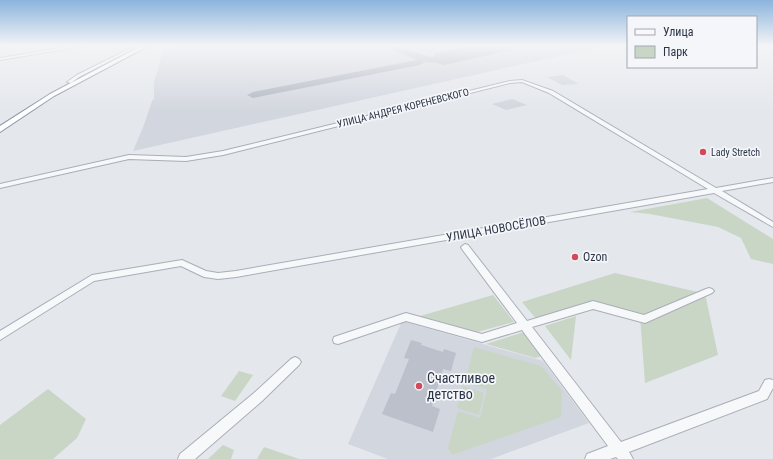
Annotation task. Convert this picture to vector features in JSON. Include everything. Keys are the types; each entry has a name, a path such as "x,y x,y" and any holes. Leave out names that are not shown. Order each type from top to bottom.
{"highway":[{"path":"0,123 34,101 97,67"},
{"path":"0,130 52,95 105,67"}],"street":[{"name":"УЛИЦА АНДРЕЯ КОРЕНЕВСКОГО","path":"0,186 130,157 186,159 223,153 515,81 531,84 551,92 773,225"},
{"name":"УЛИЦА НОВОСЁЛОВ","path":"0,336 92,278 182,263 204,274 218,276 773,180"},
{"path":"465,247 623,454"},
{"path":"338,340 406,317 482,338 593,305 644,319 709,291"},
{"path":"185,459 258,397 295,362"},
{"path":"592,459 623,454 763,395 769,384"}],"shaded area":[{"path":"158,67 508,67 133,151 154,99 154,82"},
{"path":"563,75 579,84 562,85 547,77"},
{"path":"512,99 527,105 506,110 492,104"},
{"path":"402,321 543,361 589,423 491,459 388,459 348,444"}],"green space":[{"path":"707,198 773,239 773,264 751,259 741,238 718,227 650,214 630,212"},
{"path":"615,273 698,292 706,298 718,355 645,383 640,316 591,303 537,320 522,302"},
{"path":"493,295 514,322 477,332 420,316"},
{"path":"576,316 571,360 545,326"},
{"path":"524,332 542,356 535,358 486,344"},
{"path":"474,347 541,366 562,391 561,417 452,455 448,448 458,411 480,418 487,389 465,382"},
{"path":"239,371 253,375 235,401 221,396"},
{"path":"463,386 484,393 479,415 457,408"},
{"path":"48,389 86,419 77,438 53,459 0,459 0,425"},
{"path":"223,445 234,450 231,459 208,459"},
{"path":"264,447 299,459 257,459"}],"building":[{"name":"Счастливое детство","path":"411,340 443,352 444,349 456,353 451,371 443,369 432,406 440,409 433,432 382,414 391,393 395,394 409,359 404,358"}],"taxiway":[{"path":"253,95 393,67"}],"place":[{"name":"Lady Stretch","path":"703,152"},
{"name":"Ozon","path":"575,257"},
{"name":"Счастливое детство","path":"419,386"}]}
